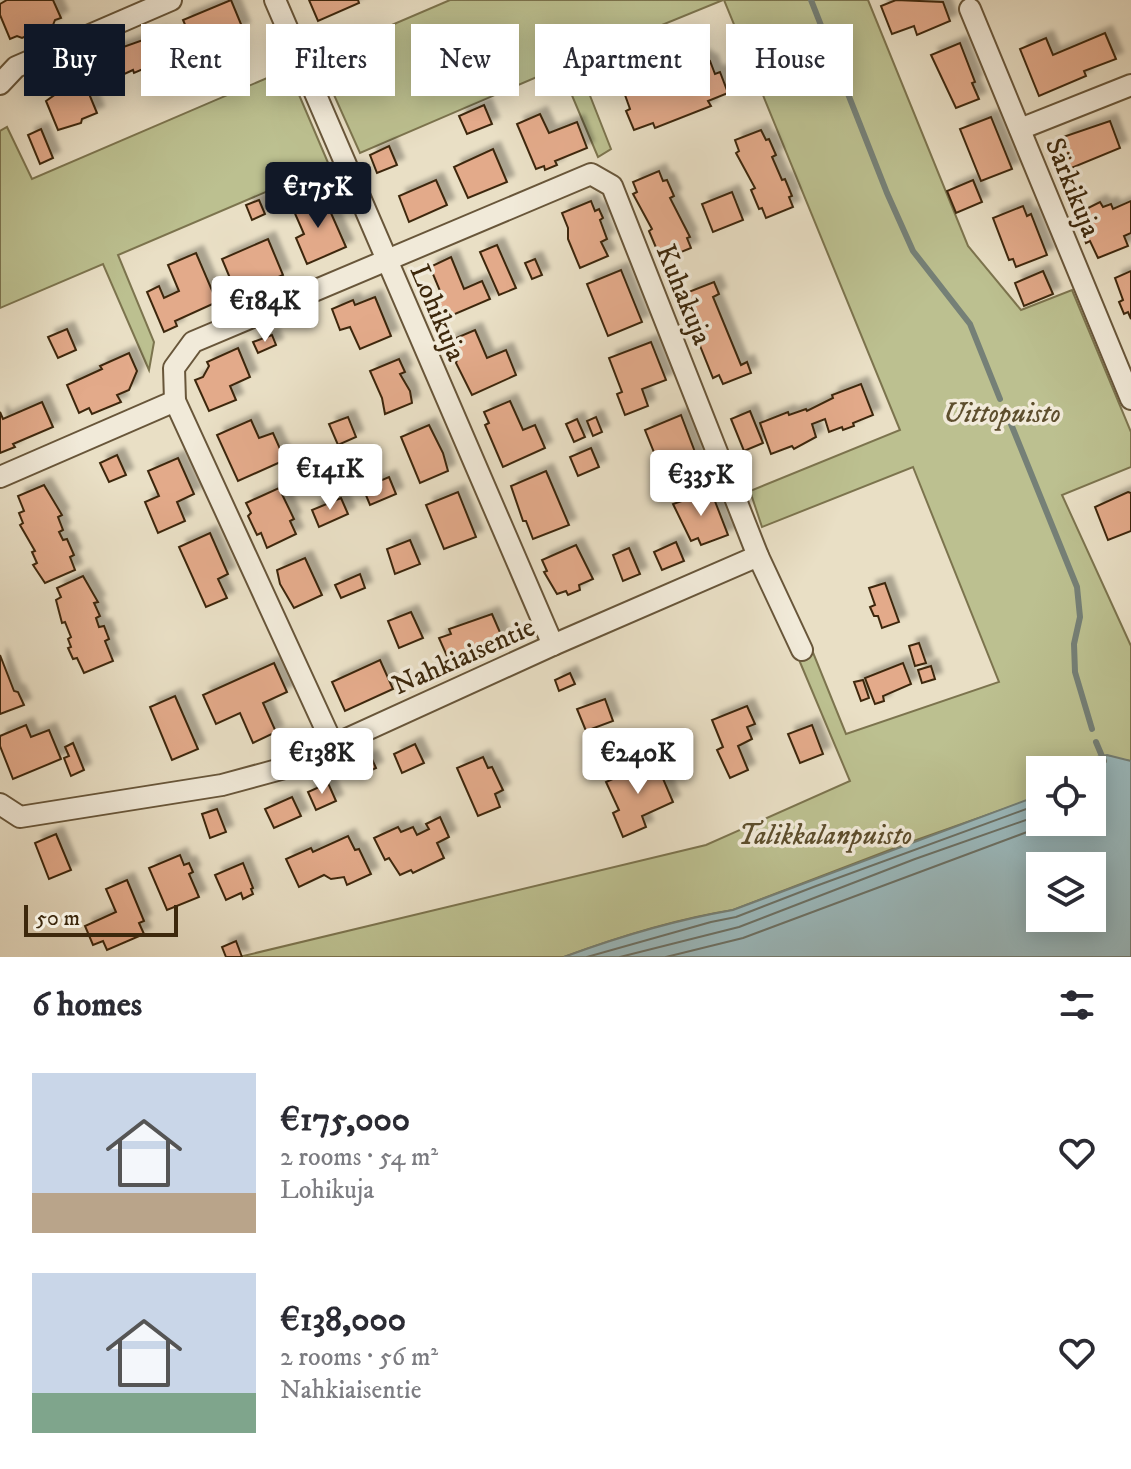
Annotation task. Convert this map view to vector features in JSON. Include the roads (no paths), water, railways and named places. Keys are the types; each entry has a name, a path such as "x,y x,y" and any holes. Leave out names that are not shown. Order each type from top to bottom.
{"street":[{"path":"0,84 16,67 171,0"},
{"name":"Lohikuja","path":"275,0 553,645"},
{"name":"Särkikuja","path":"970,9 1131,399"},
{"name":"Särkikuja","path":"1020,129 1131,85"},
{"name":"Kuhakuja","path":"386,260 591,174 612,186 758,556 802,650"},
{"path":"333,745 175,401 174,368 193,342 386,260"},
{"path":"0,477 175,401"},
{"name":"Nahkiaisentie","path":"0,804 20,817 222,785 281,769 758,556"}],"water":[{"path":"1107,755 1131,761 1131,957 564,957 647,930 733,910 1026,800 1026,836 1106,836 1106,756 1102,756"}],"waterway":[{"path":"811,0 913,251 970,324 1000,399"},
{"path":"1011,424 1077,587 1080,617 1074,644 1075,672 1092,729"},
{"path":"1096,742 1102,756"}],"park label":[{"name":"Uittopuisto","path":"1002,412"},
{"name":"Talikkalanpuisto","path":"825,834"}]}
